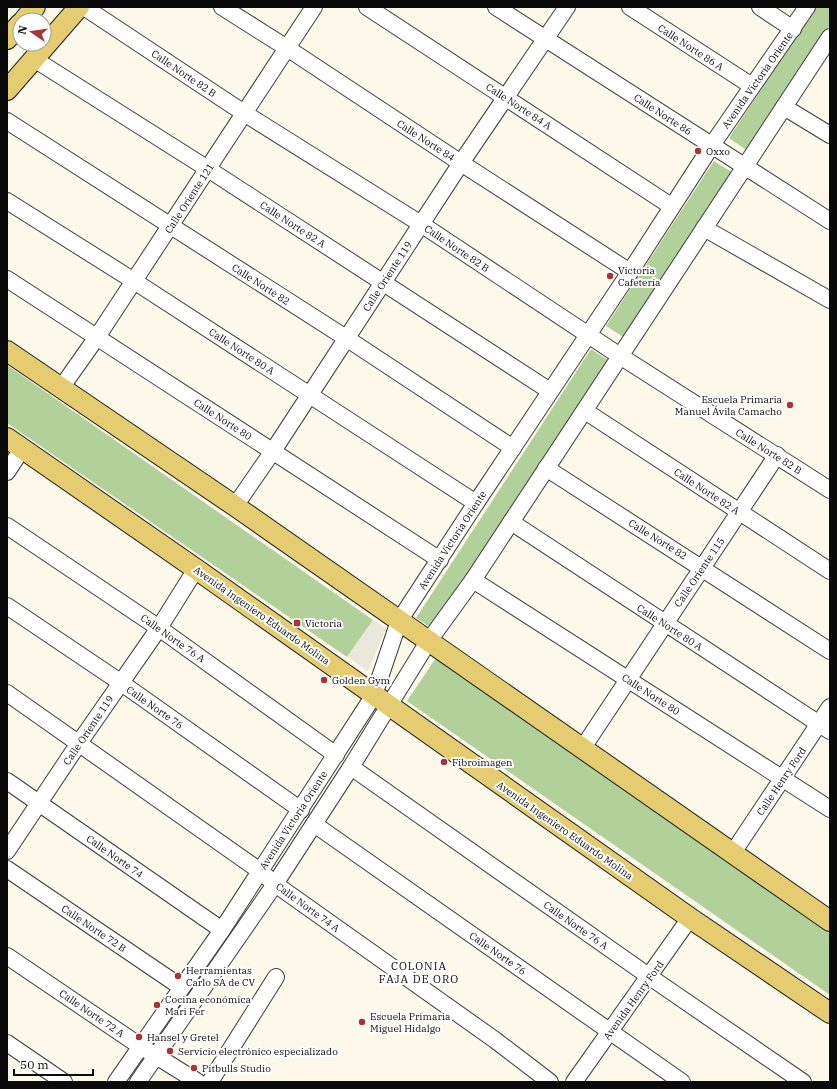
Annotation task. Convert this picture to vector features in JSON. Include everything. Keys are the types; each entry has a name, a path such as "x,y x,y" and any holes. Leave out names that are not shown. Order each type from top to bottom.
{"main road":[{"path":"7,90 79,7"},
{"path":"7,350 235,506 830,921"},
{"name":"Avenida Ingeniero Eduardo Molina","path":"14,444 196,569 690,918 830,1013"}],"street":[{"name":"Calle Norte 82 B","path":"84,7 244,113 421,224 620,356 830,490"},
{"name":"Calle Norte 84","path":"222,7 630,272"},
{"name":"Calle Oriente 121","path":"61,388 97,337 314,7"},
{"name":"Calle Norte 84 A","path":"367,7 671,206"},
{"name":"Calle Norte 86","path":"496,7 830,221"},
{"name":"Calle Oriente 119","path":"235,506 461,163 567,7"},
{"name":"Calle Norte 86 A","path":"630,7 752,86"},
{"path":"760,7 793,29"},
{"name":"Avenida Victoria Oriente","path":"138,1082 275,884 351,767 382,700 399,621 630,272 671,206 807,7"},
{"name":"Avenida Victoria Oriente","path":"116,1082 222,930 336,756 428,642 473,580 744,166 828,45"},
{"name":"Calle Norte 82 A","path":"34,60 208,169 550,391"},
{"path":"784,107 830,135"},
{"name":"Calle Norte 82","path":"7,121 346,338 513,448"},
{"name":"Calle Norte 80 A","path":"7,201 134,280 308,395 476,503"},
{"path":"704,228 830,300"},
{"name":"Calle Norte 80","path":"7,279 440,560"},
{"name":"Calle Norte 82 A","path":"585,411 830,571"},
{"path":"7,472 14,444"},
{"name":"Calle Oriente 115","path":"582,749 777,455"},
{"name":"Calle Norte 82","path":"546,468 702,567 830,651"},
{"name":"Calle Norte 80 A","path":"511,522 825,727"},
{"name":"Calle Norte 76 A","path":"7,526 159,628 336,756"},
{"name":"Calle Oriente 119","path":"7,851 120,682 159,628 196,569"},
{"name":"Calle Norte 80","path":"473,580 830,809"},
{"name":"Calle Norte 76","path":"7,606 120,682 301,810"},
{"name":"Calle Norte 74 A","path":"7,693 260,871 275,884 495,1040 550,1082"},
{"name":"Calle Henry Ford","path":"732,854 783,778 825,727 830,707"},
{"name":"Calle Norte 76 A","path":"351,767 650,977 803,1082"},
{"name":"Calle Norte 74","path":"7,781 222,930"},
{"name":"Calle Norte 76","path":"314,824 682,1082"},
{"name":"Calle Norte 72 B","path":"7,869 181,987"},
{"name":"Avenida Henry Ford","path":"574,1082 650,977 690,918"},
{"name":"Calle Norte 72 A","path":"7,956 140,1046 198,1082"},
{"path":"210,1082 276,977"},
{"path":"7,1043 64,1082"}],"green space":[{"path":"816,7 830,7 830,26 748,151 729,138"},
{"path":"714,161 733,173 625,338 606,326"},
{"path":"591,349 609,361 435,630 416,618"},
{"path":"7,365 373,620 347,657 7,423"},
{"path":"436,658 830,932 830,995 407,701"}],"shaded area":[{"path":"373,620 386,628 368,671 347,657"}],"place":[{"name":"Oxxo","path":"698,151"},
{"name":"Victoria Cafetería","path":"610,276"},
{"name":"Escuela Primaria Manuel Ávila Camacho","path":"790,405"},
{"name":"Victoria","path":"297,623"},
{"name":"Golden Gym","path":"324,680"},
{"name":"Fibroimagen","path":"444,762"},
{"name":"Herramientas Carlo SA de CV","path":"178,976"},
{"name":"Cocina económica Mari Fer","path":"157,1005"},
{"name":"Escuela Primaria Miguel Hidalgo","path":"362,1022"},
{"name":"Hansel y Gretel","path":"139,1037"},
{"name":"Servicio electrónico especializado","path":"170,1051"},
{"name":"Pitbulls Studio","path":"194,1068"}],"district":[{"name":"COLONIA FAJA DE ORO","path":"419,972"}]}
